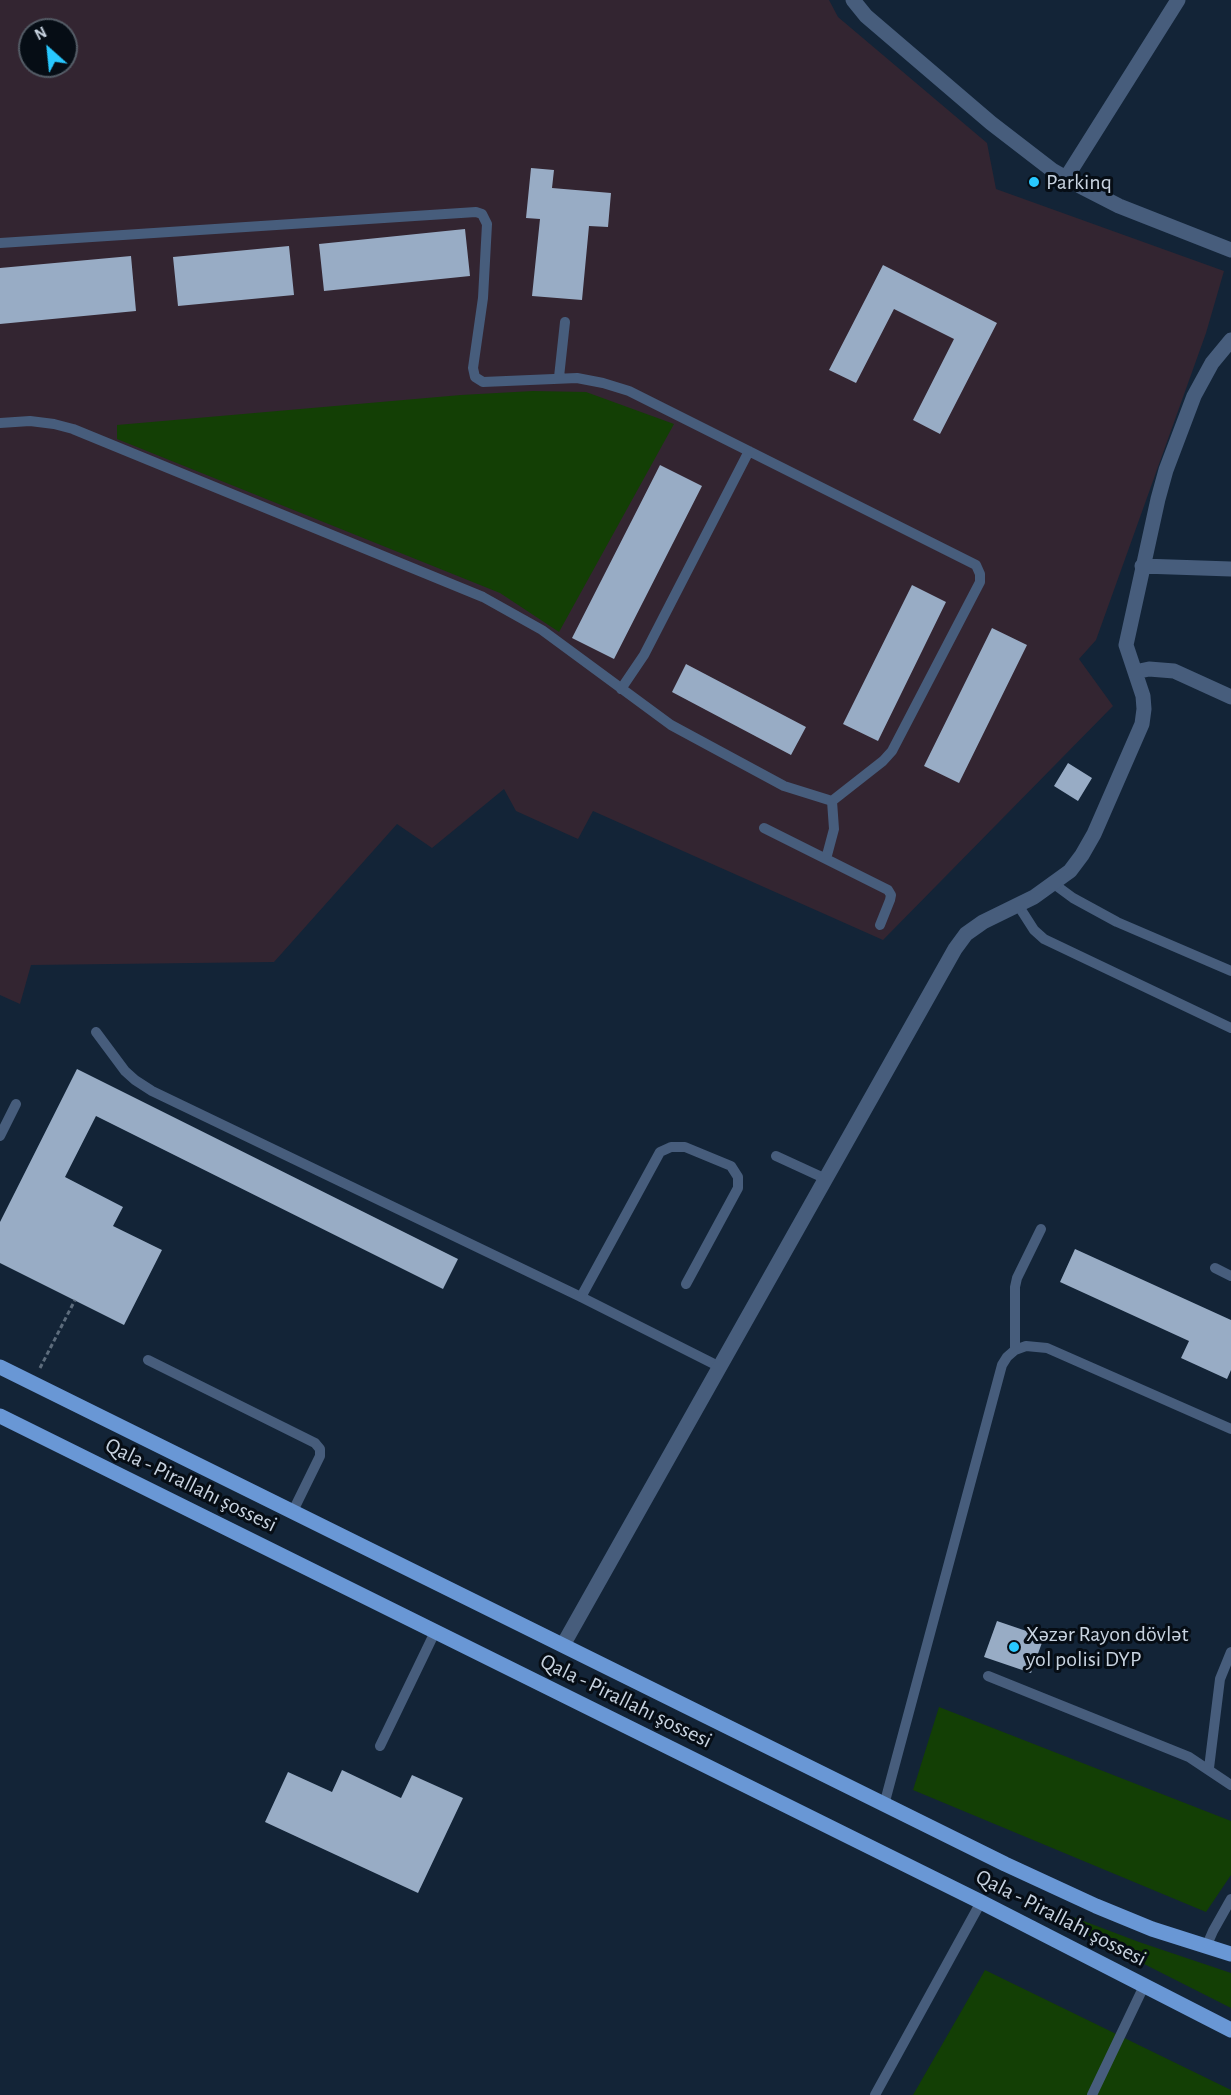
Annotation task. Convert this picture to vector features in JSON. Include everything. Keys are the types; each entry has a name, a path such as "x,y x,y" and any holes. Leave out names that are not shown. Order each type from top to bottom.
{"main road":[{"name":"Qala - Pirallahı şossesi","path":"0,1367 884,1805 1096,1906 1152,1929 1231,1954"},
{"name":"Qala - Pirallahı şossesi","path":"0,1416 981,1902 1231,2030"}],"street":[{"path":"853,0 866,16 1036,159 1119,206 1231,250"},
{"path":"1066,178 1178,0"},
{"path":"563,1645 955,949 966,934 982,922 1018,905 1054,884 1070,871 1094,834 1142,724 1143,696 1126,645 1142,566 1167,470 1194,396 1212,363 1231,340"},
{"path":"1142,566 1231,569"},
{"path":"1135,672 1149,669 1174,671 1231,697"}],"lane":[{"path":"0,243 476,212 482,214 487,224 483,298 473,368 475,377 483,382 577,378 629,391 976,565 980,574 980,582 896,746 883,761 832,801"},
{"path":"559,377 565,322"},
{"path":"0,423 30,421 73,429 483,597 542,630 671,725 701,743 784,786 832,801"},
{"path":"621,689 644,655 749,451"},
{"path":"826,859 834,829 832,801"},
{"path":"764,828 888,890 891,895 890,900 880,925"},
{"path":"1054,884 1073,898 1117,922 1231,971"},
{"path":"1018,905 1034,930 1044,939 1231,1028"},
{"path":"96,1032 125,1071 152,1091 581,1297 720,1367"},
{"path":"0,1136 16,1104"},
{"path":"581,1297 660,1152 671,1147 685,1147 731,1166 738,1177 738,1188 686,1284"},
{"path":"776,1156 826,1179"},
{"path":"1016,1350 1015,1287 1017,1278 1041,1229"},
{"path":"1215,1268 1231,1276"},
{"path":"884,1805 1002,1365 1007,1356 1026,1346 1047,1348 1231,1429"},
{"path":"147,1360 315,1443 320,1449 320,1456 292,1513"},
{"path":"380,1746 435,1632"},
{"path":"1209,1768 1220,1679 1231,1652"},
{"path":"988,1676 1189,1757 1209,1768 1231,1785"},
{"path":"1206,1947 1231,1899"},
{"path":"875,2095 981,1902"},
{"path":"1092,2095 1144,1986"}],"path":[{"path":"33,1383 75,1300"}],"shaded area":[{"path":"0,0 829,0 838,17 987,143 996,189 1224,271 1206,333 1096,640 1079,659 1113,706 883,940 593,811 578,839 516,811 504,789 432,848 397,824 274,962 31,965 20,1004 0,995"}],"green space":[{"path":"533,391 586,392 674,424 559,632 500,593 117,439 117,425 461,395"},
{"path":"939,1707 1231,1821 1231,1875 1206,1912 913,1790"},
{"path":"1065,1914 1231,1973 1231,2008 1061,1922"},
{"path":"985,1970 1231,2090 1231,2095 913,2095"}],"building":[{"path":"531,168 554,170 552,188 611,193 608,227 589,226 582,300 532,296 540,219 526,218"},
{"path":"465,229 470,276 324,291 319,244"},
{"path":"289,246 294,295 178,306 173,257"},
{"path":"131,256 136,311 0,324 0,268"},
{"path":"883,265 997,323 940,434 913,420 954,339 894,309 856,383 829,370"},
{"path":"660,465 702,486 614,659 572,638"},
{"path":"912,585 946,602 878,741 843,724"},
{"path":"992,628 1027,645 959,783 924,766"},
{"path":"686,664 806,727 791,755 672,692"},
{"path":"1068,763 1092,778 1078,801 1054,786"},
{"path":"77,1069 458,1259 443,1289 96,1116 65,1177 123,1207 113,1226 162,1250 124,1325 0,1263 0,1222"},
{"path":"1075,1249 1231,1320 1231,1370 1227,1379 1181,1358 1189,1341 1060,1282"},
{"name":"Xəzər Rayon dövlət yol polisi DYP","path":"997,1621 1044,1637 1031,1673 984,1657"},
{"path":"342,1770 401,1798 412,1775 463,1798 418,1893 265,1822 288,1772 332,1792"}],"place":[{"name":"Parkinq","path":"1034,182"},
{"name":"Xəzər Rayon dövlət yol polisi DYP","path":"1014,1647"}]}
